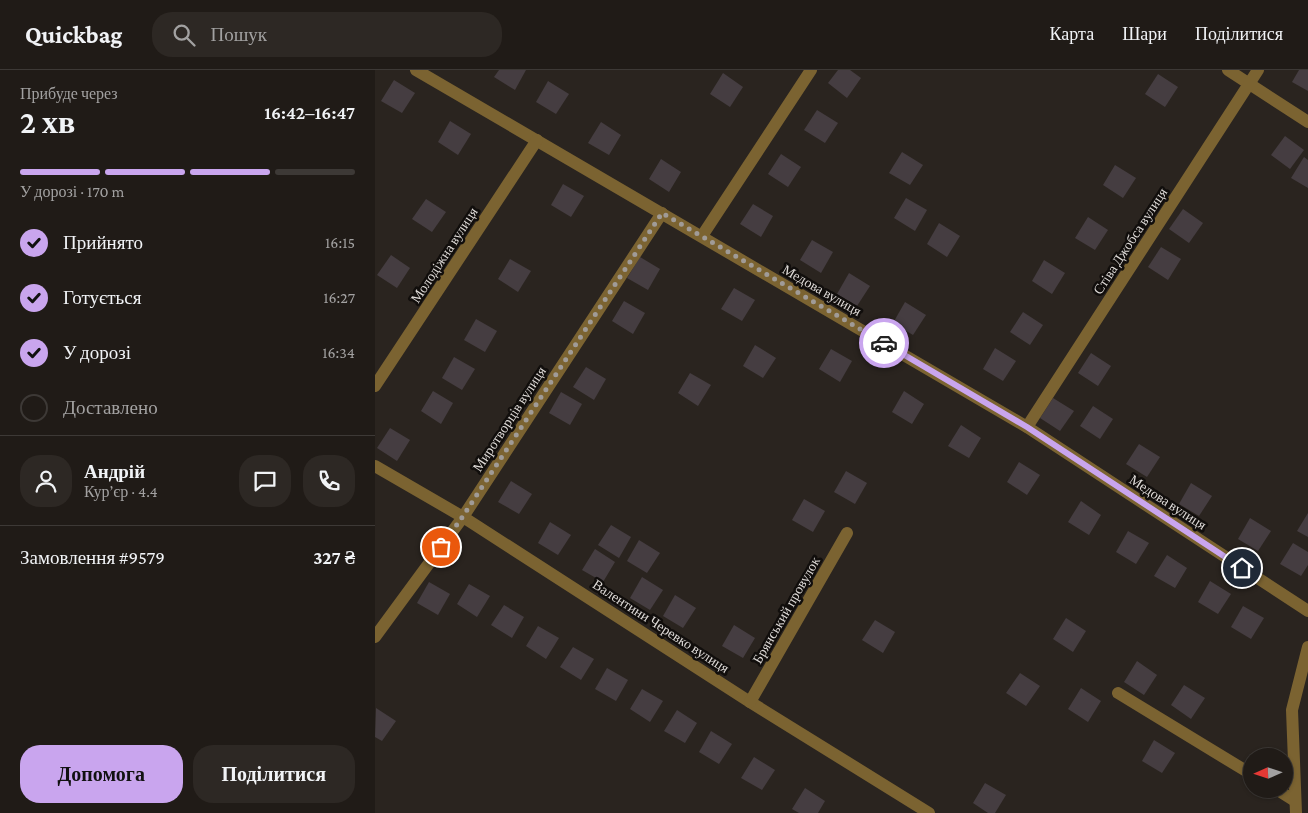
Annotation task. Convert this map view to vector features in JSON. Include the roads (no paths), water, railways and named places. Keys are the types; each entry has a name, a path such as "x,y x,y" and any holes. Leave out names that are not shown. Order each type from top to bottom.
{"street":[{"name":"Медова вулиця","path":"416,70 1027,427 1308,611"},
{"path":"702,236 811,70"},
{"path":"1229,70 1308,122"},
{"name":"Стіва Джобса вулиця","path":"1027,427 1258,70"},
{"name":"Молодіжна вулиця","path":"375,386 537,140"},
{"name":"Миротворців вулиця","path":"375,637 463,516 662,213"},
{"name":"Валентини Черевко вулиця","path":"375,466 463,516 750,702 929,813"},
{"name":"Брянський провулок","path":"750,702 847,533"},
{"path":"1295,807 1292,710 1308,647"},
{"path":"1119,693 1243,769"},
{"path":"1286,798 1295,807"}]}
